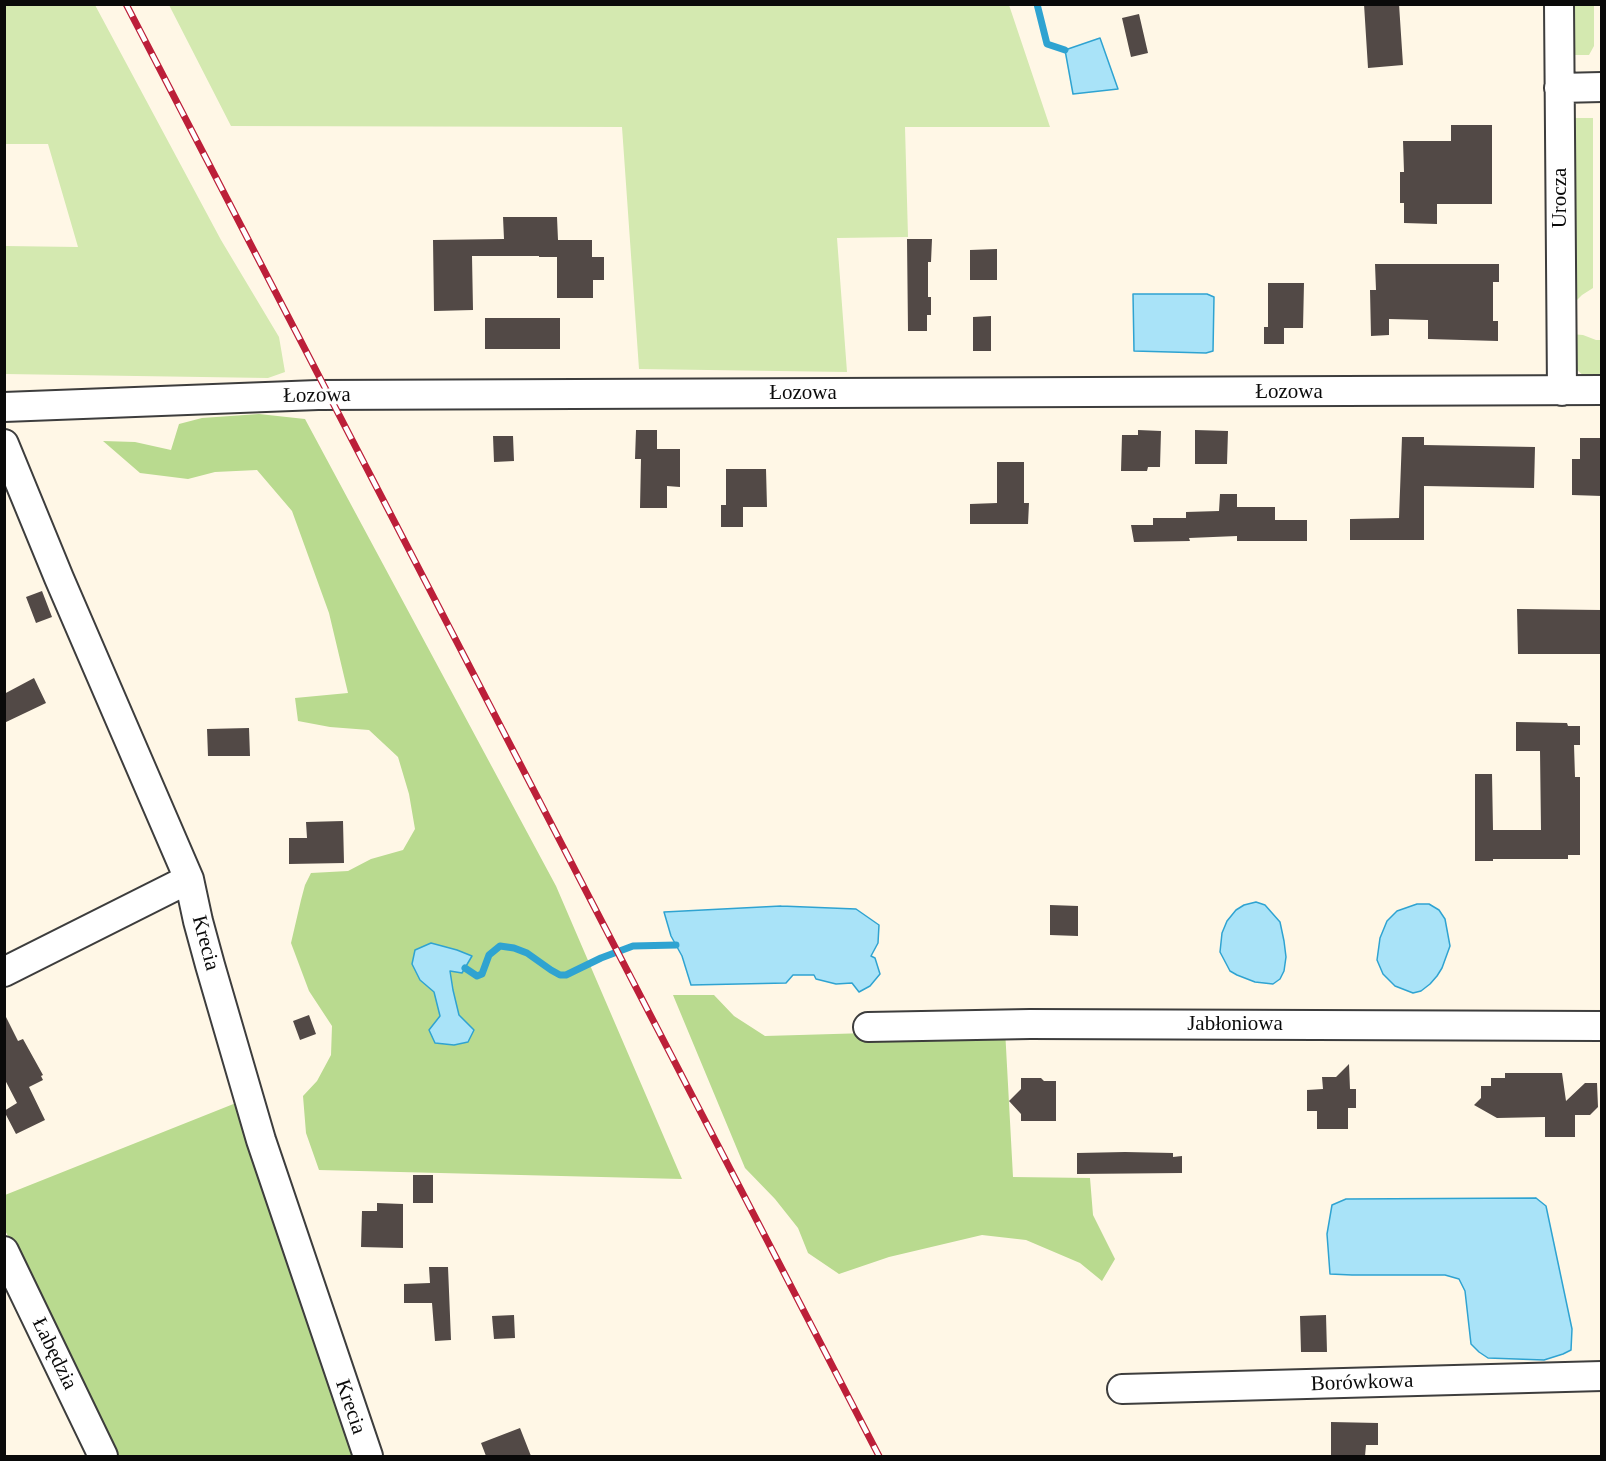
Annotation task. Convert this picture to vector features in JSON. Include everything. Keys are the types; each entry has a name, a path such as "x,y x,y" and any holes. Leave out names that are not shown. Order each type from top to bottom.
{"street":[{"name":"Urocza","path":"1559,4 1562,391"},
{"path":"1559,88 1602,87"},
{"name":"Łozowa","path":"4,407 318,395 1602,390"},
{"name":"Krecia","path":"4,444 59,578 189,879 210,965 261,1140 368,1456"},
{"path":"4,972 189,879"},
{"name":"Jabłoniowa","path":"868,1027 1030,1024 1602,1026"},
{"name":"Łabędzia","path":"4,1251 102,1456"},
{"name":"Borówkowa","path":"1122,1389 1602,1376"}],"green space":[{"path":"5,4 95,5 221,240 279,337 285,372 268,378 5,374 5,246 78,247 48,144 5,144"},
{"path":"169,5 1009,5 1050,127 905,127 908,237 837,238 847,372 639,369 622,127 231,126"},
{"path":"1569,5 1594,5 1594,46 1589,55 1570,55"},
{"path":"1570,118 1593,118 1593,288 1574,303"},
{"path":"1571,334 1601,340 1601,380 1585,377 1576,369"},
{"path":"259,414 305,419 556,886 682,1179 319,1170 306,1133 303,1096 317,1081 331,1055 332,1026 309,991 291,943 301,900 311,873 348,871 371,859 403,850 415,829 409,794 398,757 369,730 330,727 298,721 295,698 348,693 329,613 292,511 257,470 215,472 188,479 140,473 103,441 135,442 171,450 179,424 202,418"},
{"path":"673,995 714,995 734,1016 765,1036 1005,1029 1013,1177 1090,1178 1093,1215 1115,1259 1102,1281 1080,1263 1026,1240 982,1235 889,1257 839,1274 808,1253 798,1228 775,1199 745,1168"},
{"path":"241,1101 357,1456 113,1456 5,1230 5,1195"}],"water":[{"path":"1100,38 1118,89 1073,94 1065,50"},
{"path":"1133,294 1207,294 1214,297 1213,351 1206,353 1134,351"},
{"path":"1256,902 1265,905 1280,922 1284,941 1286,957 1284,971 1280,979 1273,984 1255,982 1230,971 1220,952 1222,933 1227,921 1236,910"},
{"path":"1417,904 1429,904 1439,910 1445,919 1450,946 1437,976 1421,991 1413,993 1395,986 1383,974 1377,960 1380,938 1387,921 1397,911"},
{"path":"781,906 856,909 879,925 878,943 871,956 875,958 880,974 870,986 859,992 852,983 836,984 816,979 814,975 793,975 786,983 691,985 664,912"},
{"path":"431,943 472,956 462,973 450,971 459,1015 474,1030 468,1042 454,1045 435,1043 429,1030 440,1016 434,992 420,980 412,964 415,950"},
{"path":"1536,1198 1546,1206 1572,1329 1571,1350 1563,1354 1544,1360 1488,1358 1479,1352 1471,1344 1465,1291 1459,1279 1445,1275 1330,1274 1327,1234 1332,1205 1346,1199"}],"building":[{"path":"1364,4 1399,4 1403,65 1368,68"},
{"path":"1139,14 1148,53 1131,57 1122,18"},
{"path":"1451,125 1492,125 1492,204 1437,204 1437,224 1404,223 1404,203 1400,203 1400,172 1404,172 1403,141 1451,141"},
{"path":"503,217 557,217 558,240 592,240 592,257 604,257 604,280 593,280 593,298 557,298 557,257 472,256 473,310 434,311 433,240 504,239"},
{"path":"907,239 932,239 931,262 928,262 928,297 931,297 931,315 927,315 927,331 908,331"},
{"path":"997,249 997,280 970,280 970,250"},
{"path":"1375,264 1499,264 1499,282 1493,282 1493,321 1498,321 1498,341 1428,339 1428,320 1389,319 1389,335 1371,336 1370,290 1376,290"},
{"path":"1268,283 1304,283 1303,328 1284,328 1284,344 1264,344 1264,327 1268,327"},
{"path":"991,316 991,351 973,351 973,317"},
{"path":"485,318 560,318 560,349 485,349"},
{"path":"636,430 657,430 657,449 680,449 680,487 667,486 667,508 640,508 641,459 635,459"},
{"path":"1138,430 1161,431 1160,467 1148,467 1147,471 1121,471 1122,435 1138,435"},
{"path":"1195,430 1228,431 1227,464 1195,464"},
{"path":"493,436 513,436 514,461 494,462"},
{"path":"1402,437 1424,437 1424,445 1535,447 1534,488 1424,486 1424,540 1350,540 1350,519 1399,518"},
{"path":"1580,438 1602,438 1602,496 1572,495 1572,459 1580,459"},
{"path":"997,462 1024,462 1024,503 1029,503 1028,524 970,524 970,504 997,503"},
{"path":"726,469 766,469 767,507 743,507 743,527 721,527 721,505 726,505"},
{"path":"1220,494 1237,494 1237,507 1275,507 1275,520 1307,520 1307,541 1237,541 1237,536 1189,538 1190,541 1134,542 1131,525 1153,525 1153,518 1186,518 1186,512 1219,511"},
{"path":"42,591 52,617 36,623 26,597"},
{"path":"1517,609 1602,610 1602,654 1518,654"},
{"path":"34,678 46,703 4,723 4,694"},
{"path":"1516,722 1567,723 1568,726 1580,726 1580,745 1574,745 1575,777 1580,777 1580,855 1568,855 1568,859 1475,861 1475,774 1492,774 1493,830 1541,830 1540,751 1516,751"},
{"path":"249,728 250,756 208,756 207,729"},
{"path":"343,821 344,863 289,864 289,838 307,838 306,822"},
{"path":"1050,905 1078,906 1078,936 1050,935"},
{"path":"4,1013 18,1041 23,1039 43,1075 41,1076 43,1080 29,1087 45,1120 16,1134 4,1111 17,1103 4,1078"},
{"path":"309,1015 316,1034 300,1040 293,1021"},
{"path":"1349,1064 1350,1089 1356,1089 1356,1108 1348,1108 1348,1129 1317,1129 1317,1111 1307,1111 1307,1090 1323,1089 1322,1077 1336,1077"},
{"path":"1505,1073 1562,1073 1566,1101 1585,1083 1597,1083 1598,1107 1590,1115 1575,1115 1575,1137 1545,1137 1545,1117 1497,1118 1474,1105 1481,1098 1481,1086 1491,1086 1491,1078 1505,1078"},
{"path":"1021,1078 1056,1081 1056,1121 1021,1121 1021,1114 1009,1101 1021,1089"},
{"path":"1077,1153 1173,1153 1173,1157 1182,1156 1182,1173 1077,1174"},
{"path":"413,1175 433,1175 433,1203 413,1203"},
{"path":"377,1203 403,1204 403,1248 361,1247 362,1211 377,1211"},
{"path":"429,1267 448,1267 451,1340 435,1341 432,1303 404,1303 404,1284 430,1283"},
{"path":"514,1315 515,1338 494,1339 492,1316"},
{"path":"1326,1315 1327,1352 1301,1352 1300,1316"},
{"path":"1331,1422 1378,1423 1378,1445 1366,1445 1365,1456 1331,1456"},
{"path":"520,1428 531,1456 486,1456 481,1443"}],"waterway":[{"path":"1037,4 1047,44 1065,50"},
{"path":"465,968 477,976 482,974 489,955 500,946 527,953 551,970 560,975 566,975 633,946 676,945"}],"railway":[{"path":"126,4 879,1456"}]}
